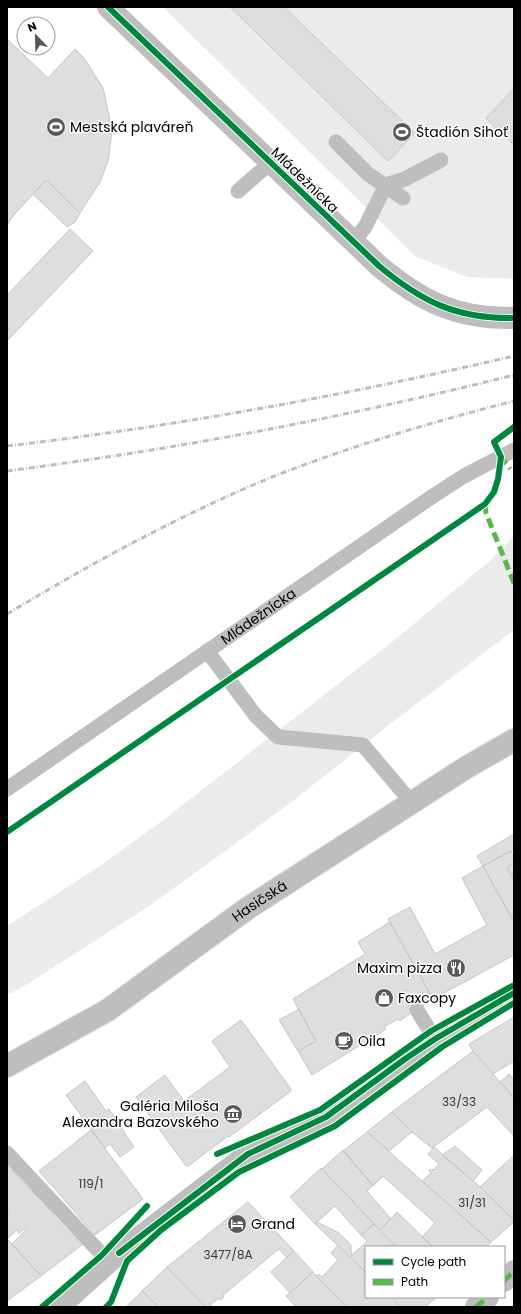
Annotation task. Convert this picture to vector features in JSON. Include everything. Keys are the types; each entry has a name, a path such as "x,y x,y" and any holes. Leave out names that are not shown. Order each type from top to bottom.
{"street":[{"name":"Mládežnícka","path":"108,7 353,242 398,282 420,296 444,308 471,315 494,318 514,318"},
{"name":"Hasičská","path":"7,1066 108,1010 248,908 467,767 514,740"},
{"path":"59,1307 119,1253 248,1154 326,1118 405,1059 514,993"},
{"path":"505,1280 514,1270"}],"lane":[{"path":"336,142 368,174 404,198"},
{"path":"353,242 365,227 386,185 405,179 441,160"},
{"path":"238,191 270,163"},
{"name":"Mládežnícka","path":"7,789 433,496 464,476 514,450"},
{"path":"207,651 256,716 278,738 363,745 412,802"},
{"path":"417,1010 436,1039"},
{"path":"7,1153 109,1262"}],"shaded area":[{"name":"Štadión Sihoť","path":"163,7 514,7 514,279 467,277 415,256"},
{"path":"514,536 514,630 390,724 294,800 217,857 146,908 26,985 7,995 7,926 103,864 166,818 392,642 491,560"}],"building":[{"path":"230,7 284,7 415,133 388,161"},
{"path":"7,39 16,48 16,56 25,56 48,78 75,49 84,58 103,88 112,130 108,161 100,182 80,213 46,180 13,216 7,225"},
{"path":"514,89 514,145 486,118"},
{"path":"46,180 80,213 75,222 67,227 33,194"},
{"path":"70,229 93,251 7,341 7,295"},
{"path":"514,834 514,849 483,866 477,856"},
{"path":"511,851 514,857 514,863 507,867 514,880 514,922 483,866"},
{"path":"514,863 514,880 507,867"},
{"path":"483,866 514,922 514,955 433,999 388,919 410,907 435,954 487,925 462,878"},
{"path":"390,922 433,999 400,1021 398,1019 384,1027 386,1029 312,1075 298,1051 316,1041 293,999 365,954 358,942"},
{"path":"299,1009 316,1041 298,1051 279,1020"},
{"path":"514,1017 514,1061 493,1074 473,1051 469,1044"},
{"path":"241,1020 291,1091 229,1137 228,1136 186,1166 136,1097 165,1075 184,1101 230,1067 212,1041"},
{"path":"473,1051 514,1098 514,1136 487,1107 432,1148 412,1132 392,1112"},
{"path":"509,1074 514,1080 514,1098 500,1082"},
{"path":"85,1081 106,1111 109,1109 134,1147 120,1157 110,1144 105,1148 66,1095"},
{"path":"392,1112 412,1132 389,1151 367,1132"},
{"path":"91,1130 143,1199 95,1235 39,1171"},
{"path":"367,1132 491,1242 487,1246 432,1246 422,1237 435,1223 383,1176 373,1186 343,1151"},
{"path":"455,1146 482,1170 473,1181 442,1155"},
{"path":"434,1147 480,1187 514,1220 514,1222 491,1242 422,1181 431,1173 429,1171 430,1169 432,1171 433,1169 434,1170 439,1164 428,1154"},
{"path":"343,1150 373,1185 367,1191 391,1219 380,1230 322,1169"},
{"path":"514,1155 514,1220 480,1187"},
{"path":"7,1164 39,1198 40,1197 54,1216 82,1245 41,1276 12,1244 26,1230 24,1229 19,1234 17,1230 7,1239 7,1214 9,1213 7,1211"},
{"path":"321,1168 374,1224 361,1235 335,1206 315,1224 290,1197"},
{"path":"248,1202 294,1251 287,1258 279,1249 223,1295 224,1297 220,1300 219,1298 206,1307 167,1267"},
{"path":"397,1212 432,1246 396,1246 380,1230"},
{"path":"317,1222 339,1233 351,1245 352,1255 350,1257 315,1224"},
{"path":"374,1224 396,1246 365,1246 365,1271 350,1257 367,1241 361,1235"},
{"path":"7,1239 41,1276 7,1301"},
{"path":"338,1245 365,1272 365,1298 392,1298 401,1307 347,1307 316,1276 318,1274 322,1277 338,1260 331,1253"},
{"path":"294,1251 313,1272 290,1293 271,1272"},
{"path":"167,1267 206,1307 159,1307 142,1291"},
{"path":"313,1272 347,1307 296,1307 286,1296"},
{"path":"142,1291 159,1307 126,1307"},
{"path":"392,1298 436,1298 425,1307 401,1307"}],"railway":[{"path":"7,446 135,429 262,408 388,384 514,356"},
{"path":"7,471 135,453 199,442 388,405 514,375"},
{"path":"7,614 104,558 204,507 272,477 392,435 514,401"}],"marked path":[{"path":"500,456 510,469"},
{"path":"485,504 486,513 514,583"},
{"path":"505,1280 514,1271"},
{"path":"476,1307 487,1298"}],"cycle path":[{"path":"108,7 379,266 395,279 426,299 441,306 475,315 494,318 514,318"},
{"path":"7,832 485,504 494,492 498,479 501,457 494,442 514,427"},
{"path":"217,1154 320,1110 431,1031 514,985"},
{"path":"119,1253 248,1154 326,1117 435,1039 514,993"},
{"path":"106,1307 111,1302 127,1261 161,1230 239,1172 335,1126 442,1047 514,1003"},
{"path":"42,1307 102,1255 147,1206"}],"place":[{"name":"Mestská plaváreň","path":"56,127"},
{"name":"Štadión Sihoť","path":"402,132"},
{"name":"Maxim pizza","path":"456,968"},
{"name":"Faxcopy","path":"384,998"},
{"name":"Oila","path":"344,1041"},
{"name":"Galéria Miloša Alexandra Bazovského","path":"233,1114"},
{"name":"Grand","path":"237,1224"}]}
